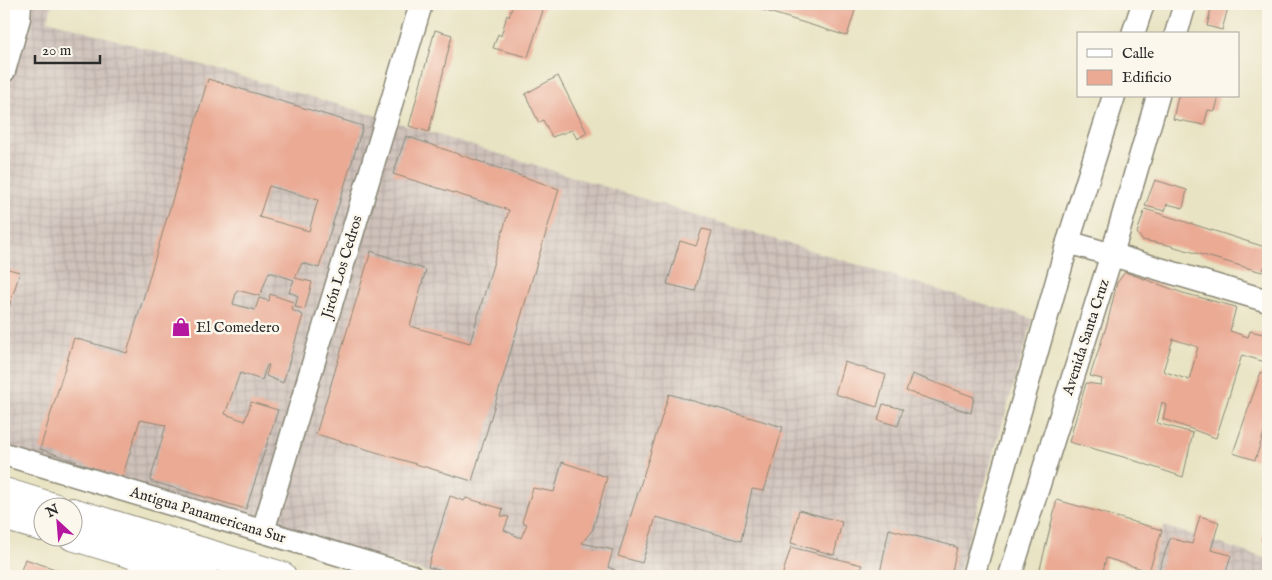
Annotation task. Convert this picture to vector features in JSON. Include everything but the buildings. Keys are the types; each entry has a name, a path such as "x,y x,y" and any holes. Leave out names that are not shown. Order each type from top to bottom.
{"main road":[{"path":"4,492 32,501"},
{"path":"82,515 282,576"},
{"path":"4,516 32,524"},
{"path":"82,539 204,576"}],"street":[{"path":"4,72 19,18 20,4"},
{"name":"Jirón Los Cedros","path":"263,531 421,4"},
{"path":"1134,32 1143,4"},
{"path":"1177,32 1185,4"},
{"path":"973,576 1068,242 1113,98"},
{"name":"Avenida Santa Cruz","path":"1010,576 1112,254 1157,98"},
{"path":"1068,242 1268,301"},
{"name":"Antigua Panamericana Sur","path":"4,454 411,576"}],"shaded area":[{"path":"4,4 52,4 48,20 357,110 1033,319 958,576 440,576 4,456"},
{"path":"1164,526 1268,559 1268,576 1148,576"}],"place":[{"name":"El Comedero","path":"181,327"}]}
